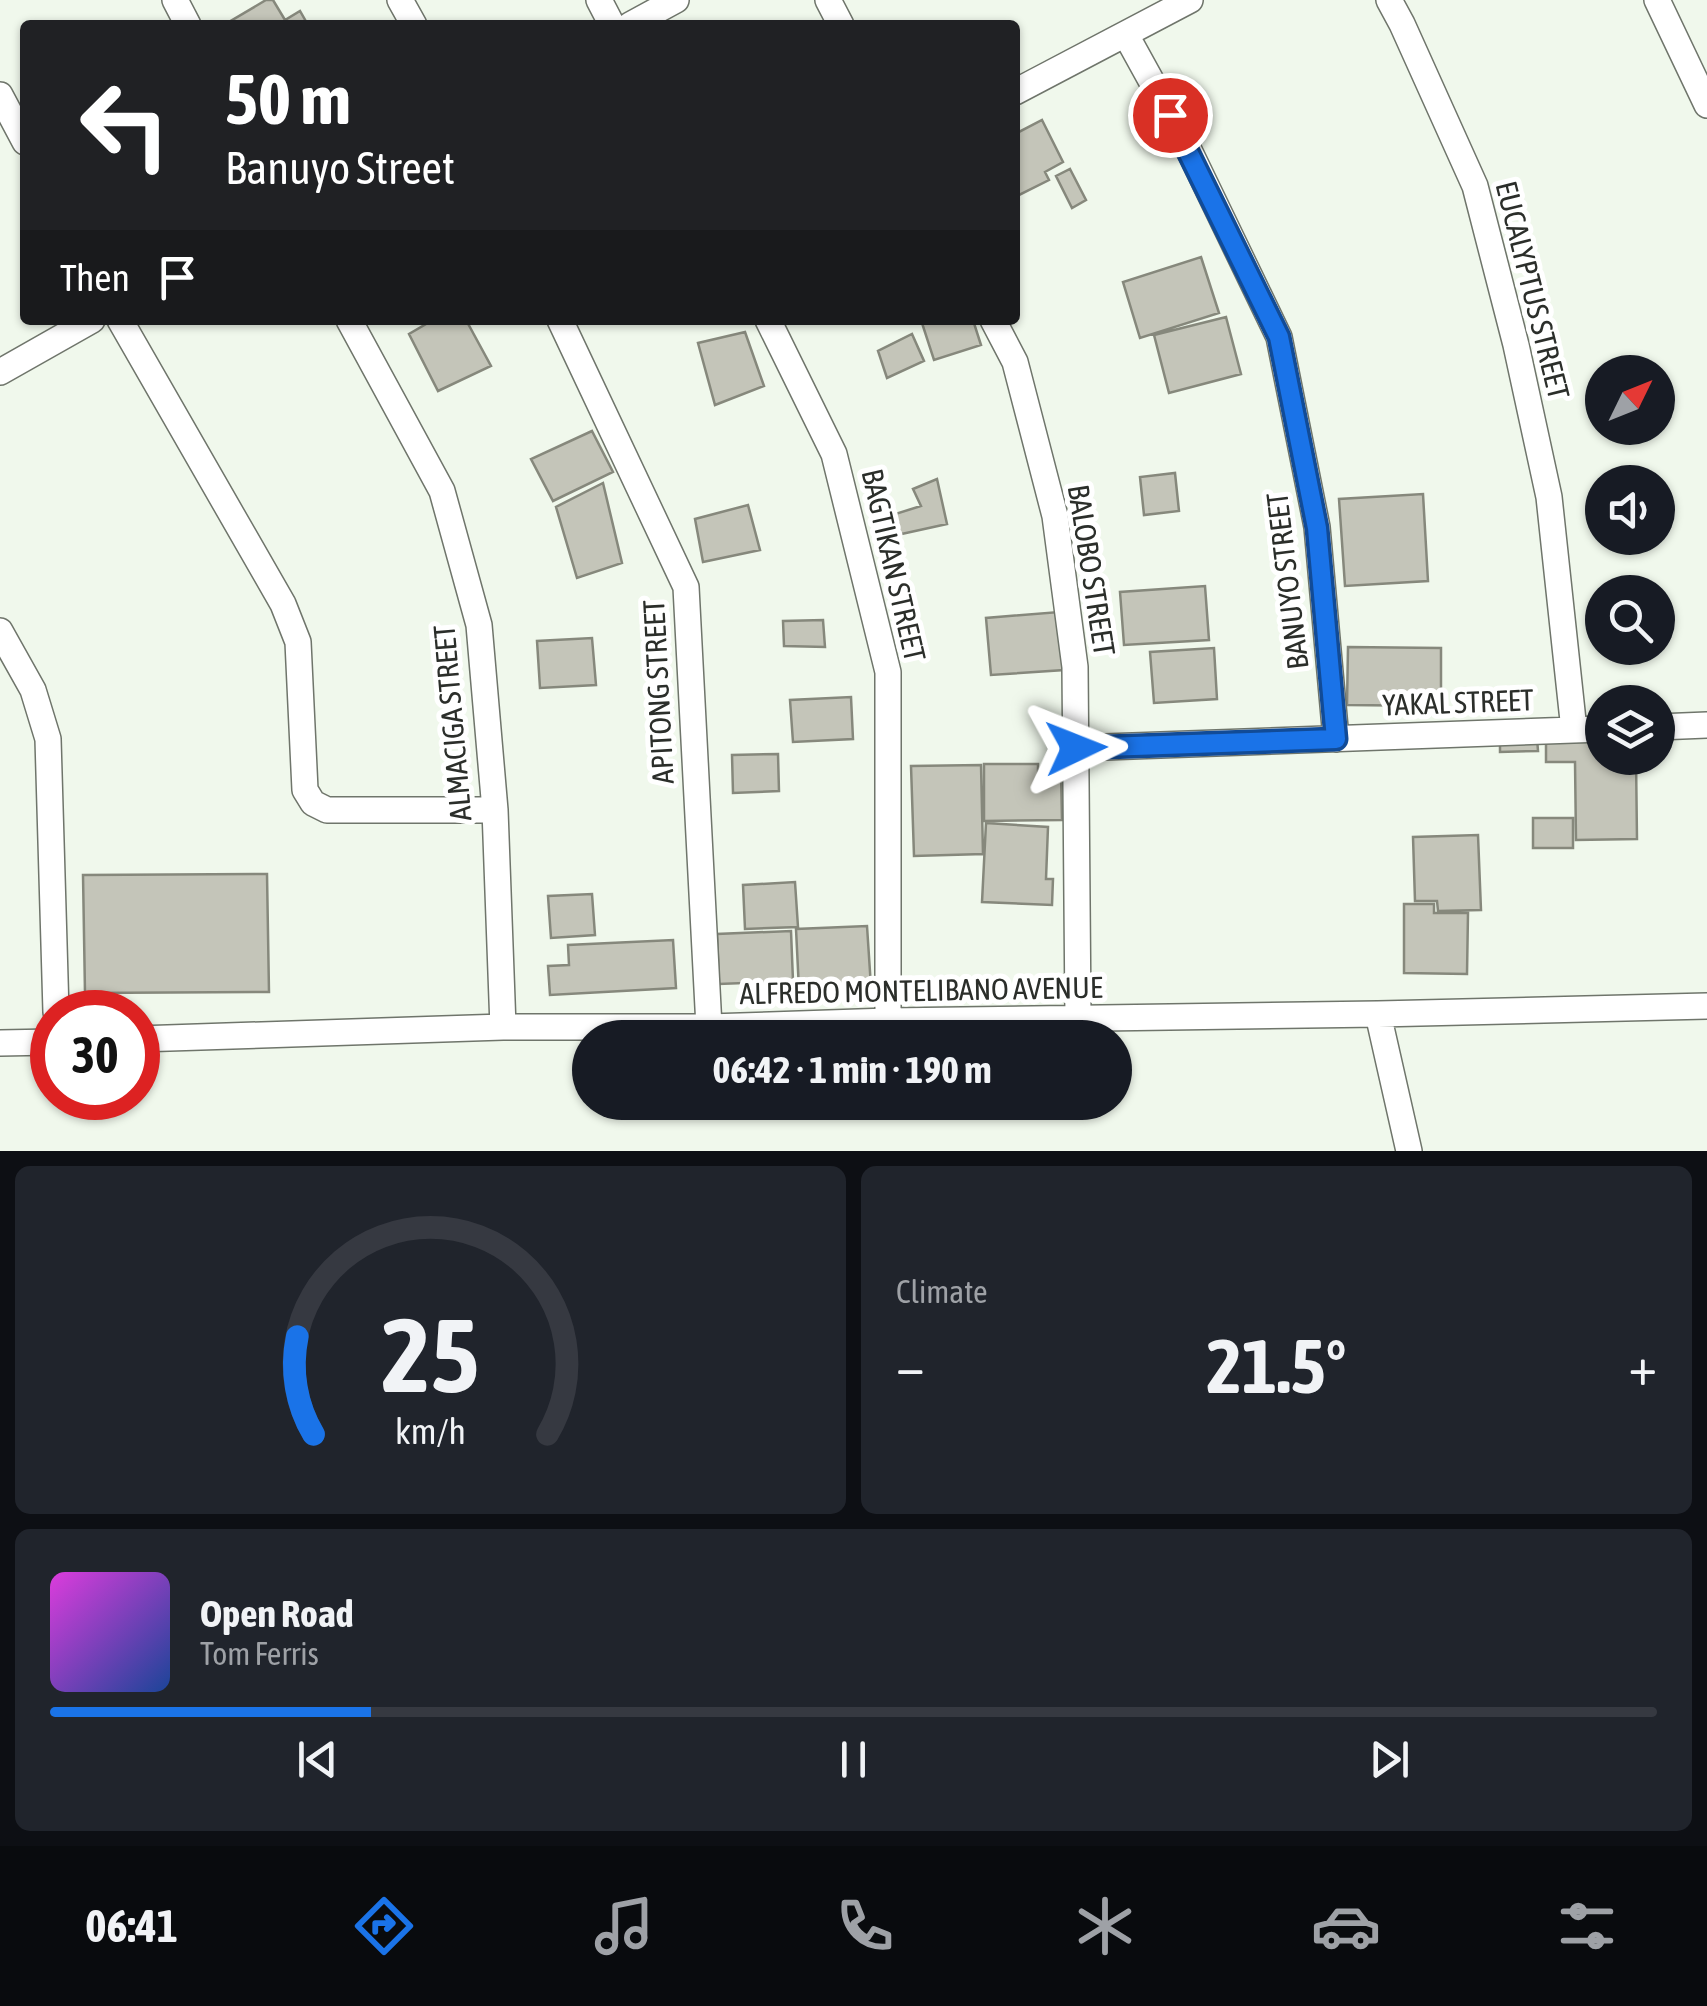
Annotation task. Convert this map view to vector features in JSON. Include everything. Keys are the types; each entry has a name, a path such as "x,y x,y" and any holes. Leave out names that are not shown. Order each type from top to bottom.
{"street":[{"path":"639,20 676,0"},
{"path":"1020,89 1190,0"},
{"name":"EUCALYPTUS STREET","path":"1389,0 1475,186 1516,345 1549,497 1574,730"},
{"path":"1657,0 1707,105"},
{"name":"BANUYO STREET","path":"1126,35 1185,142 1279,337 1317,528 1336,739"},
{"path":"0,94 20,132"},
{"path":"0,372 83,325"},
{"path":"123,325 283,604 298,642 305,790 313,804 327,810 495,810"},
{"name":"ALMACIGA STREET","path":"352,325 442,491 479,625 495,810 502,1027"},
{"name":"APITONG STREET","path":"562,325 686,587 708,1020"},
{"name":"BAGTIKAN STREET","path":"770,325 834,454 888,672 888,1020"},
{"name":"BALOBO STREET","path":"996,325 1014,362 1055,516 1075,667 1078,1018"},
{"path":"0,631 33,690 48,740 55,990"},
{"path":"1675,727 1707,726"},
{"name":"YAKAL STREET","path":"1076,748 1585,730"},
{"name":"ALFREDO MONTELIBANO AVENUE","path":"951,1020 1707,1006"},
{"path":"1378,1014 1409,1151"},
{"name":"ALFREDO MONTELIBANO AVENUE","path":"160,1038 572,1027"},
{"path":"0,1044 30,1043"}],"building":[{"path":"266,0 273,0 285,20 232,20"},
{"path":"300,11 305,20 285,20"},
{"path":"1042,120 1063,162 1045,172 1049,180 1020,194 1020,131"},
{"path":"1070,169 1086,200 1072,208 1056,176"},
{"path":"1201,257 1219,313 1140,338 1123,282"},
{"path":"1226,317 1241,374 1169,393 1154,335"},
{"path":"424,325 469,325 491,366 438,391 409,334"},
{"path":"923,325 975,325 981,345 934,360"},
{"path":"745,332 764,386 715,405 698,343"},
{"path":"912,334 924,361 887,378 878,351"},
{"path":"592,431 613,472 553,501 531,459"},
{"path":"1175,473 1179,511 1144,515 1140,477"},
{"path":"937,479 947,524 897,535 892,515 921,506 913,489"},
{"path":"603,483 622,563 577,578 556,507"},
{"path":"1423,494 1428,581 1345,586 1339,499"},
{"path":"748,505 760,550 703,562 695,519"},
{"path":"1205,586 1209,640 1124,645 1120,592"},
{"path":"1059,612 1064,670 991,675 986,618"},
{"path":"823,620 825,647 784,646 783,621"},
{"path":"592,638 596,685 540,688 537,641"},
{"path":"1348,647 1441,648 1441,706 1347,705"},
{"path":"1214,648 1217,699 1154,703 1150,652"},
{"path":"851,697 853,739 793,742 790,700"},
{"path":"1585,735 1585,775 1636,775 1637,839 1576,840 1575,762 1546,762 1546,736"},
{"path":"1500,738 1537,738 1538,751 1500,752"},
{"path":"778,754 779,791 733,793 732,755"},
{"path":"984,764 1038,764 1038,773 1061,773 1062,820 984,821"},
{"path":"981,765 983,854 914,856 911,766"},
{"path":"1533,818 1573,818 1573,848 1533,848"},
{"path":"986,823 1048,827 1046,879 1053,879 1052,905 982,902"},
{"path":"1478,835 1481,910 1438,911 1437,901 1415,901 1413,837"},
{"path":"267,874 269,992 85,990 83,875"},
{"path":"795,882 798,927 745,929 743,885"},
{"path":"592,894 595,935 551,938 548,896"},
{"path":"1404,904 1434,904 1434,913 1468,913 1467,974 1404,973"},
{"path":"867,926 871,987 799,990 796,929"},
{"path":"791,931 793,981 719,984 717,934"},
{"path":"673,940 676,988 550,995 548,966 569,965 568,945"}],"route":[{"path":"1076,748 1336,739 1317,528 1279,337 1170,115"}]}
